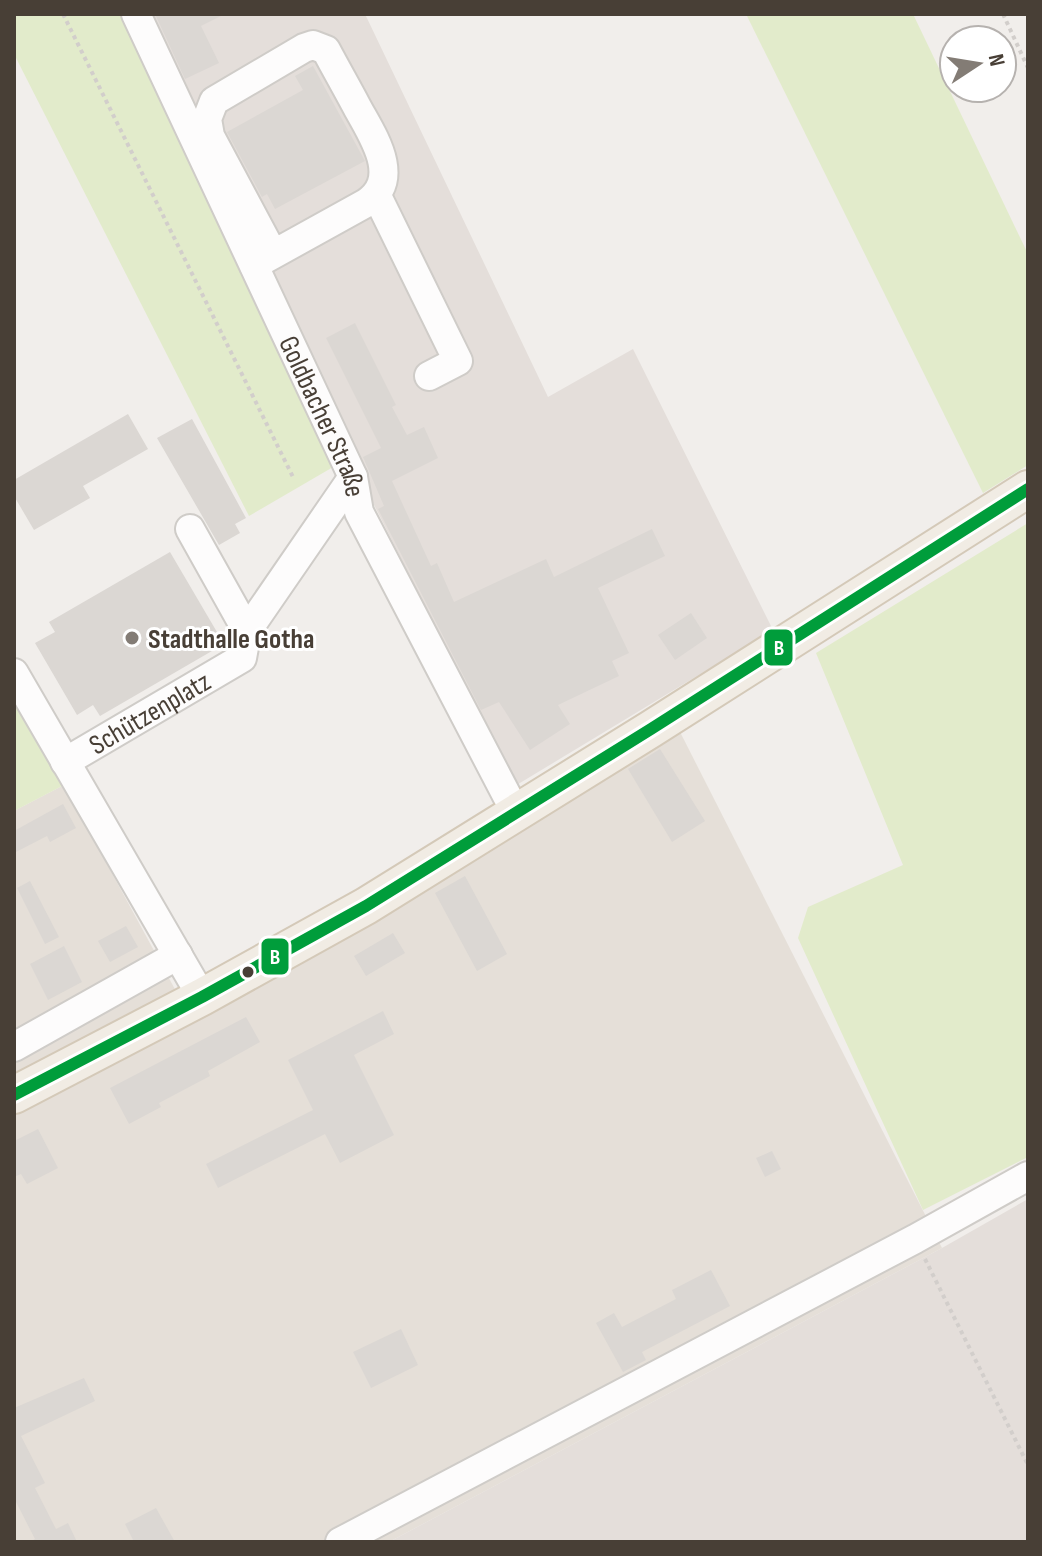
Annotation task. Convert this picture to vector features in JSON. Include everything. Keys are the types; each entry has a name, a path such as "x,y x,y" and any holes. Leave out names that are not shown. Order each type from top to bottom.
{"main road":[{"path":"14,1095 202,997 366,906 1028,489"}],"street":[{"name":"Goldbacher Straße","path":"136,14 264,259 353,477 359,512 516,813"},
{"path":"313,45 326,50 379,148 384,179 377,196 264,259 210,136 207,119 214,101 313,45"},
{"path":"377,196 458,361 429,376"},
{"name":"Schützenplatz","path":"178,955 65,762 242,658 247,631 353,477"},
{"path":"190,529 247,631"},
{"path":"14,673 65,762"},
{"path":"14,1047 178,955 202,997"},
{"path":"340,1542 915,1239 1028,1176"}],"path":[{"path":"63,14 293,477"},
{"path":"1003,14 1028,68"},
{"path":"915,1239 1028,1465"}],"shaded area":[{"path":"128,14 365,14 548,397 633,349 773,630 515,786"},
{"path":"677,726 942,1248 389,1542 14,1542 14,1108"},
{"path":"64,785 177,993 14,1080 14,811"},
{"path":"1028,1199 1028,1542 389,1542 942,1248"}],"green space":[{"path":"14,14 128,14 340,463 249,516 14,54"},
{"path":"746,14 913,14 938,66 938,104 956,104 1028,254 1028,465 983,493"},
{"path":"1028,523 1028,1157 923,1210 798,938 808,907 903,865 816,653"},
{"path":"14,700 64,785 14,811"}],"building":[{"path":"155,14 225,14 201,26 219,63 185,79"},
{"path":"313,66 365,161 275,209 267,194 262,197 227,132 303,90 295,76"},
{"path":"355,323 396,405 392,407 407,435 424,427 438,458 392,481 431,566 437,563 454,602 546,559 554,577 652,529 665,556 598,588 629,653 612,661 619,676 558,705 570,724 530,750 499,702 481,710 378,509 384,506 363,457 381,448 326,338"},
{"path":"128,414 148,449 83,486 90,498 34,530 14,496 14,480"},
{"path":"192,419 246,518 235,524 240,533 219,545 157,438"},
{"name":"Stadthalle Gotha","path":"170,552 224,644 100,716 93,705 77,715 35,643 55,632 49,622"},
{"path":"691,613 707,638 675,660 658,635"},
{"path":"660,749 705,821 672,842 628,769"},
{"path":"63,804 76,828 50,842 47,836 14,853 14,831"},
{"path":"465,876 507,954 477,971 435,893"},
{"path":"30,881 59,937 45,944 17,888"},
{"path":"126,926 138,947 110,962 98,941"},
{"path":"393,933 405,953 366,976 354,956"},
{"path":"64,946 82,982 48,1000 30,964"},
{"path":"383,1011 394,1034 354,1055 394,1135 340,1163 325,1134 218,1188 206,1164 313,1110 288,1060"},
{"path":"246,1017 260,1042 208,1071 210,1076 159,1103 161,1107 129,1124 110,1088"},
{"path":"38,1129 58,1168 27,1184 21,1174 14,1177 14,1141"},
{"path":"772,1151 781,1169 765,1177 756,1158"},
{"path":"711,1270 730,1306 642,1352 646,1360 623,1372 596,1323 614,1313 622,1327 676,1299 672,1290"},
{"path":"401,1329 418,1365 371,1388 353,1352"},
{"path":"84,1378 95,1401 21,1436 45,1483 35,1488 56,1529 68,1523 77,1542 30,1542 35,1539 14,1498 14,1408"},
{"path":"156,1508 175,1542 134,1542 125,1524"}],"transit line":[{"name":"B","path":"14,1095 202,997 366,906 1028,489"}],"place":[{"name":"Stadthalle Gotha","path":"132,638"}]}
